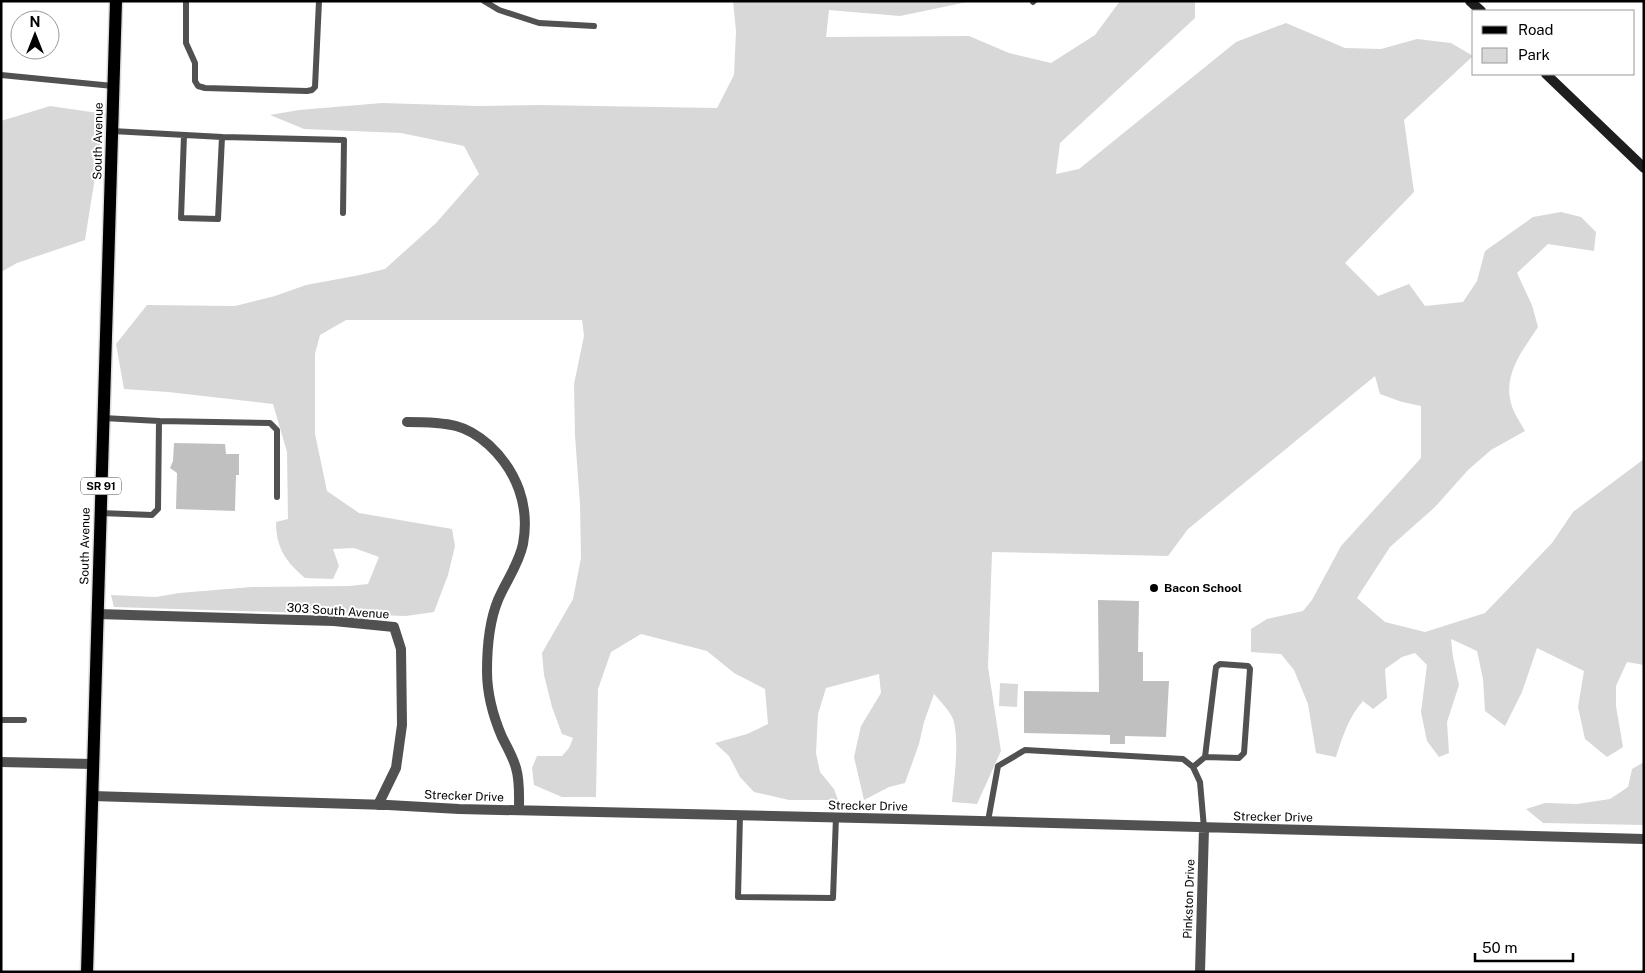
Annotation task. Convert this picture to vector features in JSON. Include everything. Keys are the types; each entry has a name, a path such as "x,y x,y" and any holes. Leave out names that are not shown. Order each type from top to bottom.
{"main road":[{"name":"South Avenue","path":"87,972 116,1"}],"street":[{"path":"1470,1 1480,10"},
{"path":"1547,75 1644,168"},
{"path":"407,422 455,426 478,436 502,458 514,476 519,488 524,514 523,544 491,622 488,651 489,694 497,722 516,767 519,810"},
{"name":"303 South Avenue","path":"98,614 334,621 394,627 401,649 402,725 396,768 378,805"},
{"path":"1,762 93,764"},
{"name":"Strecker Drive","path":"92,796 459,809 836,817 1644,839"},
{"name":"Pinkston Drive","path":"1200,972 1204,828"}],"lane":[{"path":"186,1 186,43 195,64 195,81 198,86 205,88 306,91 312,90 315,87 319,1"},
{"path":"484,1 499,10 539,23 594,26"},
{"path":"1,75 113,86"},
{"path":"112,131 222,137 344,140 343,213"},
{"path":"184,135 181,218 218,219 222,137"},
{"path":"103,418 270,423 277,430 277,497"},
{"path":"100,513 152,515 158,508 159,421"},
{"path":"1193,767 1205,757 1239,758 1244,753 1250,669 1248,666 1220,664 1216,667 1205,757"},
{"path":"1,720 24,720"},
{"path":"988,822 998,766 1024,750 1183,759 1193,767 1200,782 1204,828"},
{"path":"740,815 738,897 832,898 836,817"}],"green space":[{"path":"733,1 972,1 900,16 829,10 826,37 969,36 1009,53 1051,63 1095,35 1120,1 1195,1 1195,18 1060,143 1056,174 1079,169 1236,42 1286,23 1345,48 1381,49 1417,39 1451,43 1472,55 1404,120 1414,192 1345,263 1378,296 1409,284 1425,306 1463,302 1477,281 1485,251 1533,217 1561,212 1581,217 1596,232 1594,251 1548,244 1517,273 1532,305 1538,327 1516,363 1510,382 1509,392 1512,406 1525,431 1491,450 1468,470 1435,507 1390,547 1357,598 1385,622 1425,632 1485,613 1552,543 1573,512 1644,459 1644,665 1627,662 1616,686 1616,706 1623,747 1607,757 1585,739 1578,707 1584,671 1537,648 1522,692 1505,726 1485,711 1483,679 1477,651 1451,639 1459,685 1447,722 1449,753 1439,757 1427,741 1421,712 1427,665 1415,653 1402,657 1385,669 1387,698 1373,709 1363,701 1350,720 1336,757 1316,753 1308,704 1294,670 1281,654 1251,652 1251,629 1267,619 1303,611 1312,600 1341,546 1421,458 1421,406 1380,394 1375,376 1188,529 1168,556 992,552 988,667 1001,751 977,804 952,802 956,760 955,728 950,713 934,694 905,783 889,787 864,800 854,757 861,726 881,693 879,674 826,688 818,714 816,753 820,772 834,789 838,800 789,800 754,792 740,777 729,756 715,743 747,734 768,724 765,689 734,673 707,651 641,634 611,652 598,689 596,797 562,797 534,785 532,768 537,756 562,756 569,748 573,738 562,734 552,707 544,675 542,653 573,599 581,558 574,384 584,336 582,320 346,320 320,335 315,354 315,434 327,491 359,513 452,529 455,546 448,575 434,612 406,616 114,607 111,595 156,597 179,593 252,587 349,586 368,584 379,557 354,548 333,549 339,566 333,579 305,578 287,560 280,547 276,522 288,519 287,452 273,404 124,389 116,344 147,305 235,306 275,296 306,285 385,269 436,223 479,174 464,146 401,133 304,129 270,115 299,110 382,103 478,106 717,108 734,75 736,31"},
{"path":"50,106 105,114 85,240 17,263 1,272 1,121"},
{"path":"1000,683 1018,684 1017,707 999,706"},
{"path":"1644,762 1644,825 1543,823 1526,809 1545,803 1577,804 1610,799 1628,787 1632,769"}],"building":[{"path":"174,443 225,444 226,454 239,454 239,475 236,475 235,511 176,509 177,473 170,468 173,461"},
{"path":"1098,600 1139,601 1138,652 1143,652 1143,681 1169,681 1166,737 1125,736 1125,744 1110,744 1110,735 1024,733 1024,691 1099,692"}],"place":[{"name":"Bacon School","path":"1154,588"}]}
